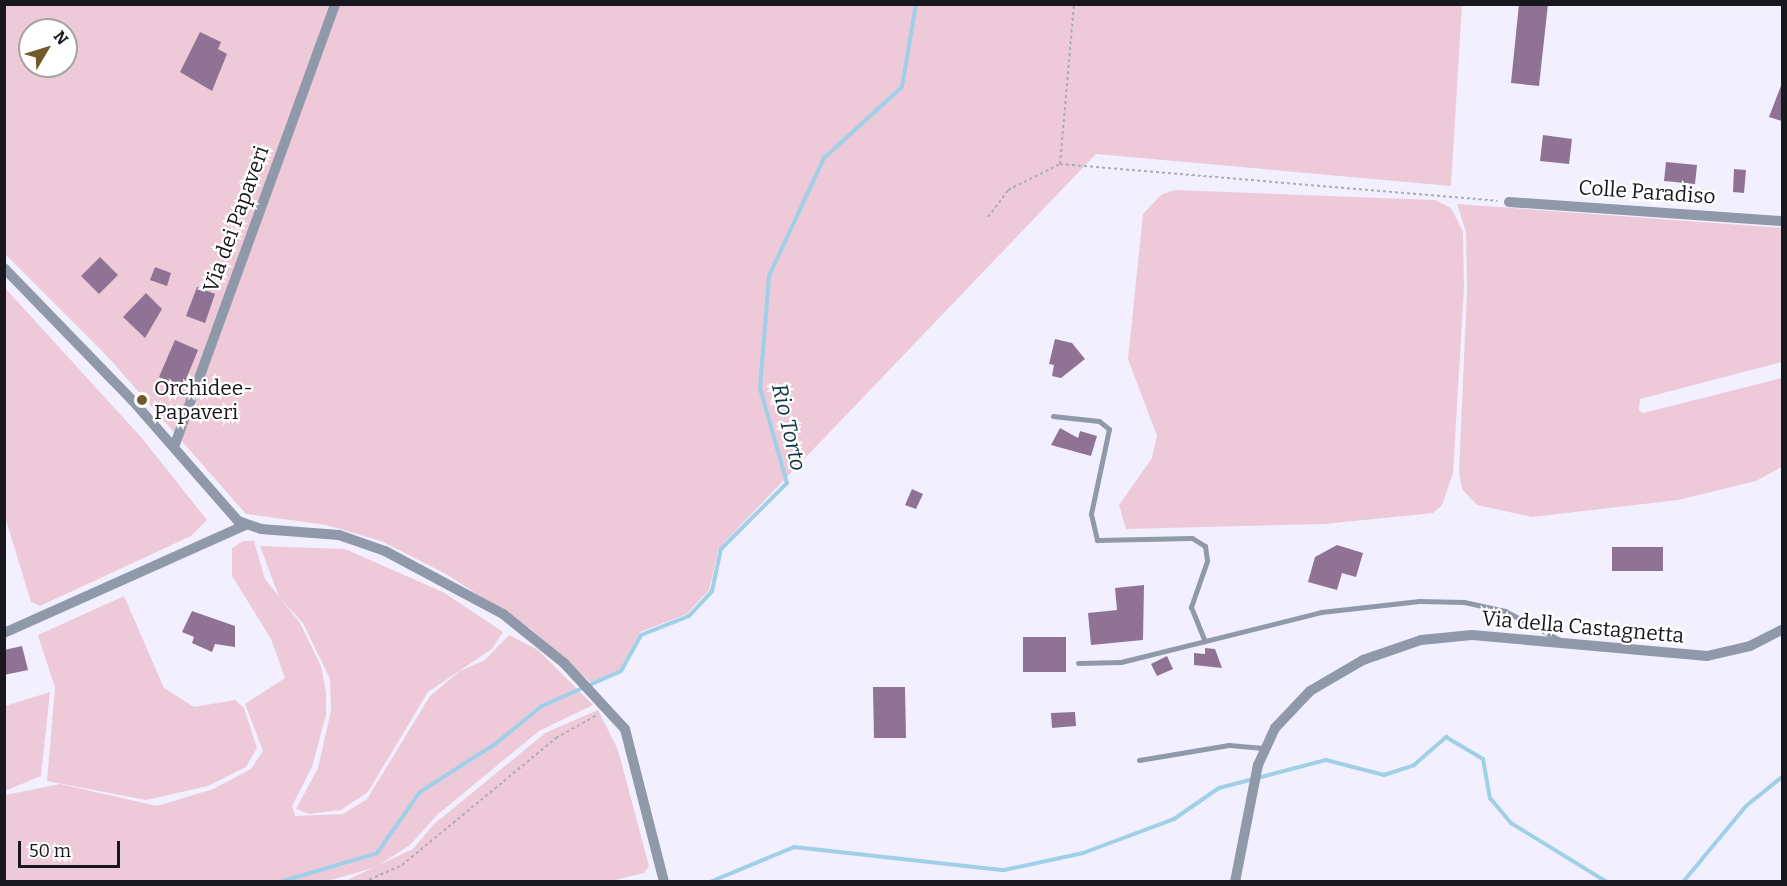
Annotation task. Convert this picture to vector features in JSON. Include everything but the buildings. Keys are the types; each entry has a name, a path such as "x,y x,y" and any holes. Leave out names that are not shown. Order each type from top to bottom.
{"street":[{"name":"Via dei Papaveri","path":"174,447 335,4"},
{"name":"Colle Paradiso","path":"1509,202 1782,222"},
{"path":"4,268 174,447 225,509 245,525"},
{"path":"4,633 245,525 332,534 385,551 503,614 608,704 629,739 663,878"},
{"name":"Via della Castagnetta","path":"1234,882 1258,765 1282,717 1302,697 1385,651 1421,640 1472,635 1702,657 1743,648 1782,630"}],"lane":[{"path":"1053,416 1099,421 1109,429 1091,510 1097,540 1192,538 1205,546 1207,561 1191,607 1206,641"},
{"path":"1078,663 1121,662 1321,612 1440,600 1514,614 1564,642"},
{"path":"1139,760 1229,745 1266,748"}],"path":[{"path":"1060,164 1074,4"},
{"path":"988,217 1008,190 1060,164 1509,202"},
{"path":"364,882 432,844 556,738 608,704"}],"shaded area":[{"path":"4,5 1462,5 1451,186 1096,154 719,548 709,590 687,614 640,632 619,671 590,682 531,629 446,574 381,541 326,525 246,514 106,355 5,254"},
{"path":"1175,190 1435,200 1451,208 1463,232 1464,288 1453,473 1442,505 1433,513 1324,524 1126,529 1119,505 1152,458 1157,436 1128,359 1143,214 1162,194"},
{"path":"1457,204 1782,228 1782,362 1640,399 1639,410 1643,413 1782,378 1782,467 1756,481 1678,500 1532,517 1477,505 1462,489 1459,472 1467,290 1466,232"},
{"path":"5,288 141,437 207,520 191,536 40,606 31,602 5,517"},
{"path":"243,541 254,541 265,579 300,623 321,666 326,692 326,715 312,767 292,806 295,816 343,814 367,799 430,696 460,671 485,660 509,635 538,650 593,705 539,731 437,815 410,845 376,867 328,881 5,881 5,795 60,784 157,806 213,789 251,769 263,751 245,704 285,678 271,639 232,576 232,548"},
{"path":"260,546 345,549 443,592 503,632 492,649 428,692 368,792 341,810 309,814 296,809 318,768 331,710 330,679 303,623 279,597"},
{"path":"124,596 164,688 194,707 235,700 244,708 257,748 246,767 208,786 146,800 47,781 55,688 38,635"},
{"path":"50,692 41,776 5,791 5,706"},
{"path":"598,710 618,750 649,866 644,873 607,882 345,881 413,849 433,825 545,733"}],"waterway":[{"name":"Rio Torto","path":"280,882 377,853 420,792 495,744 542,706 621,671 641,635 689,616 712,591 721,549 787,483 760,388 769,276 824,158 902,87 916,4"},
{"path":"710,882 794,847 1004,870 1083,853 1174,819 1219,788 1326,760 1384,775 1414,765 1446,737 1483,759 1490,798 1511,823 1607,882"},
{"path":"1683,882 1746,806 1782,777"}],"place":[{"name":"Orchidee- Papaveri","path":"142,400"}]}
